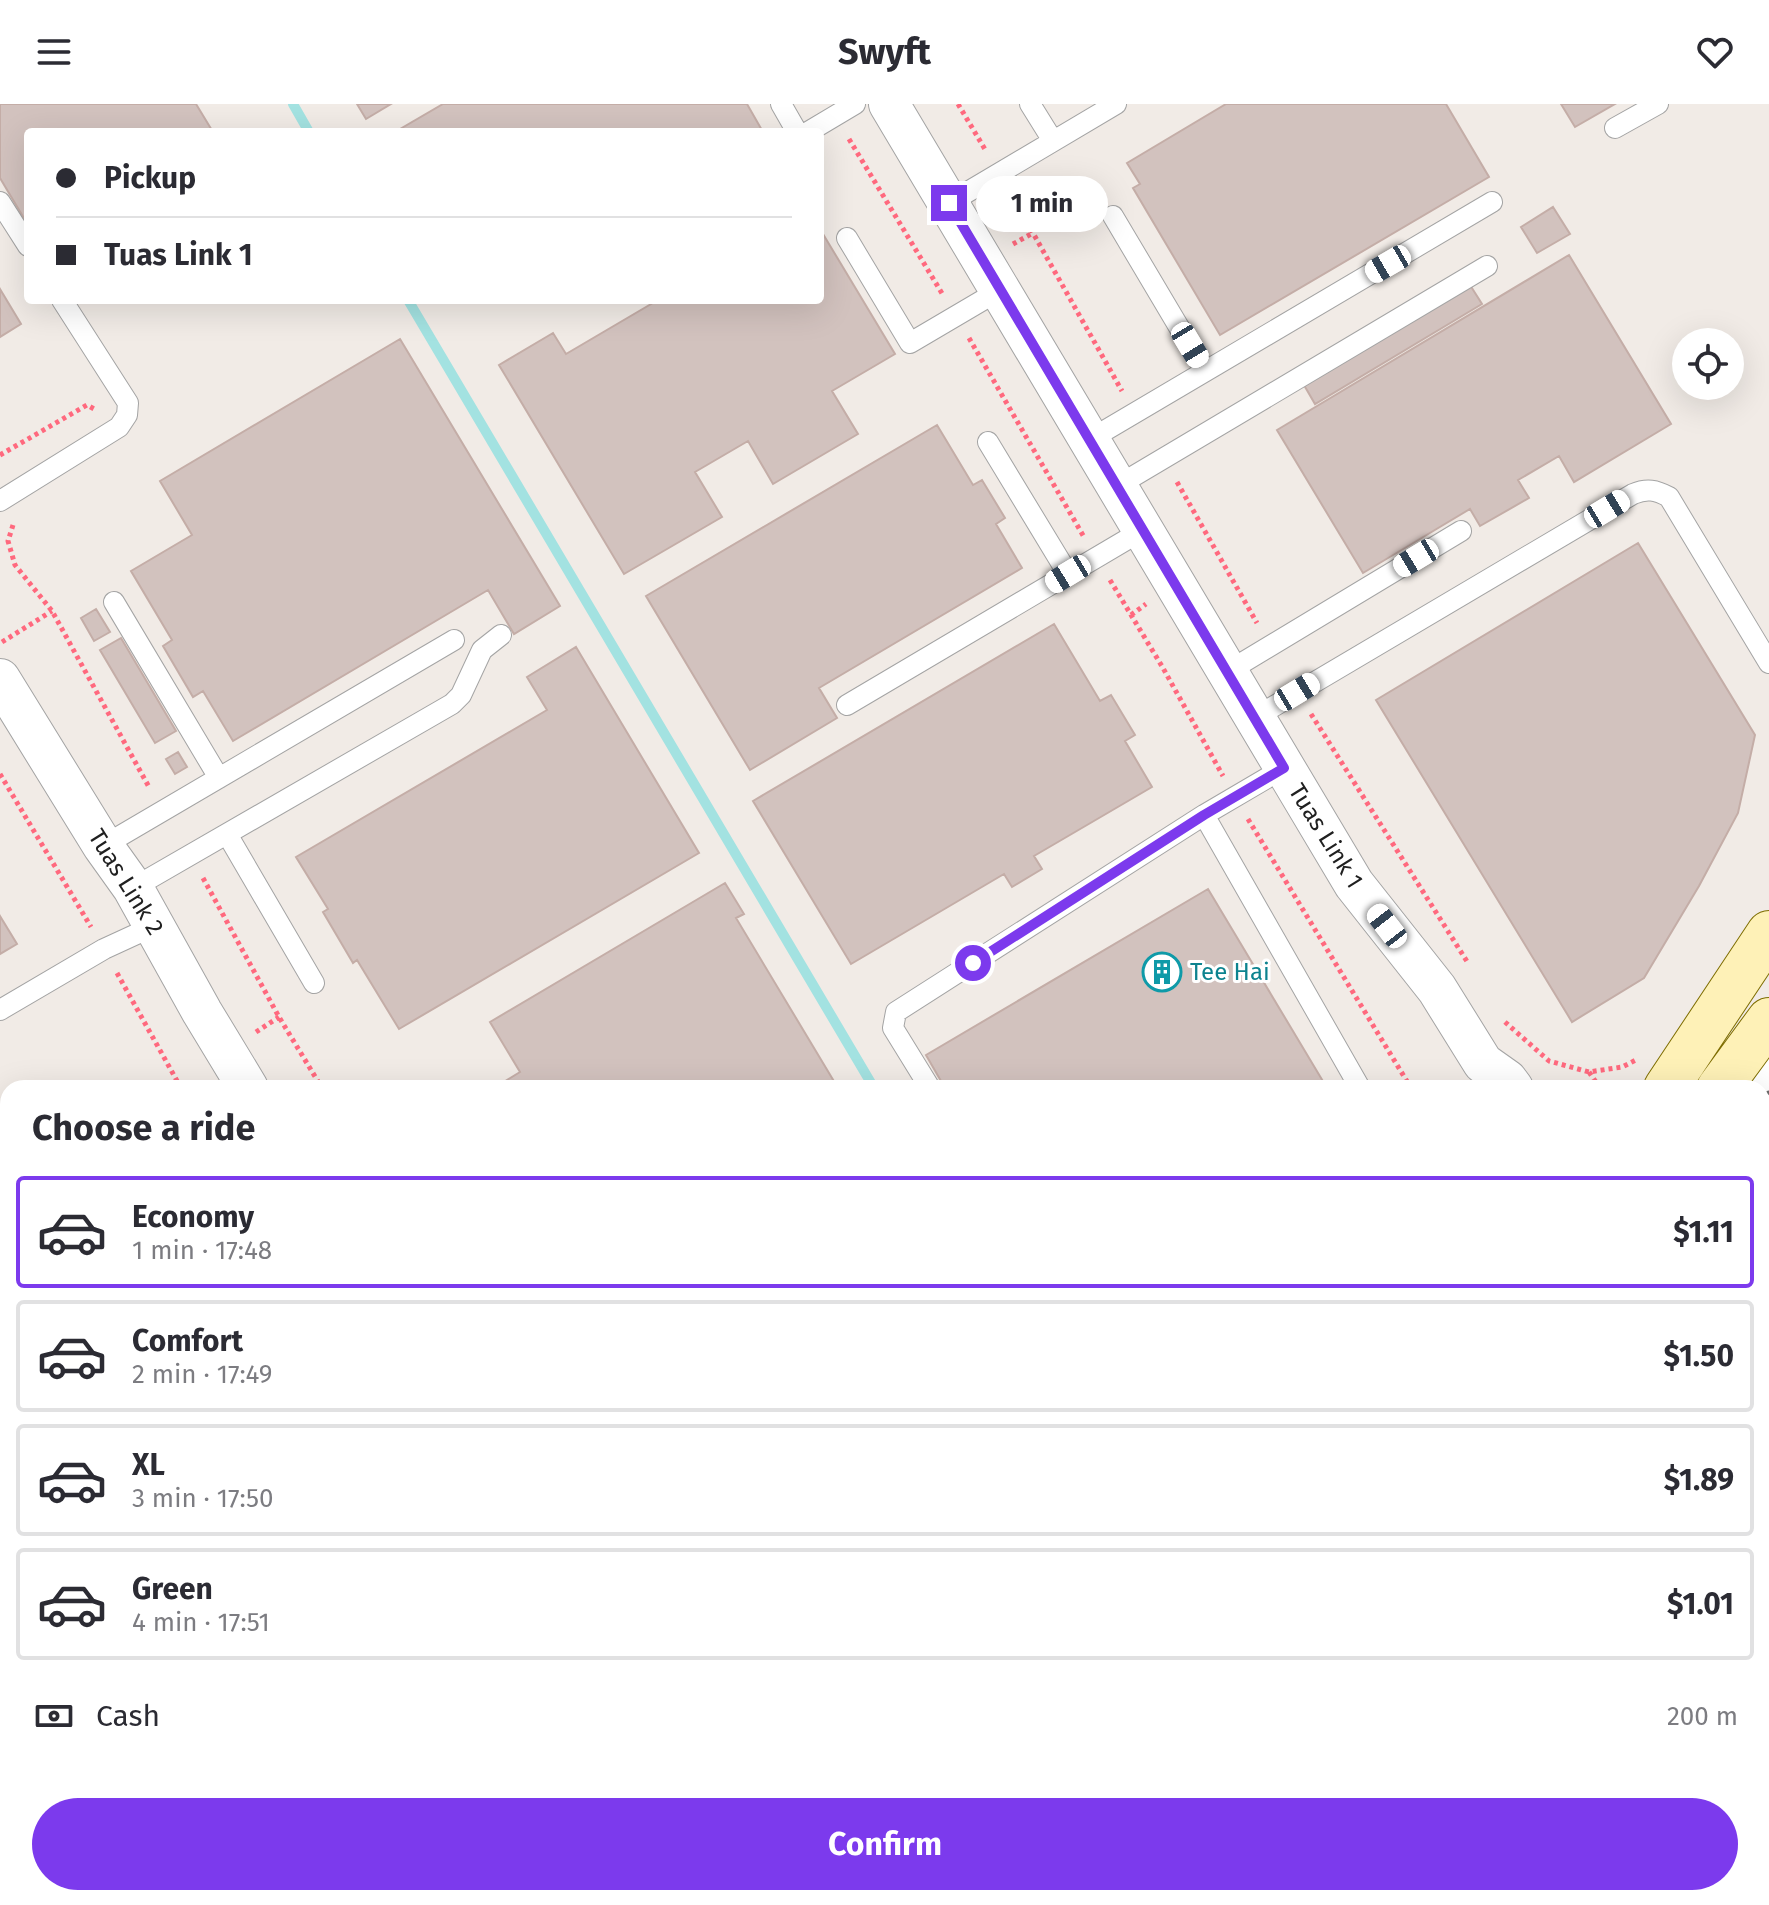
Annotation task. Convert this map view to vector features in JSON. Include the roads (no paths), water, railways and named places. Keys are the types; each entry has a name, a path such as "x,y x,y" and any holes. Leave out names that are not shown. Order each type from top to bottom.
{"main road":[{"path":"1671,1080 1769,933"},
{"path":"1725,1080 1769,1020"}],"street":[{"name":"Tuas Link 1","path":"889,104 1354,884 1437,989 1485,1076 1507,1080"},
{"name":"Tuas Link 2","path":"0,679 103,846 133,888 243,1080"}],"lane":[{"path":"781,104 795,128"},
{"path":"814,128 855,104"},
{"path":"1030,104 1053,141"},
{"path":"949,203 1116,104"},
{"path":"1615,128 1658,104"},
{"path":"0,202 24,240"},
{"path":"1089,440 1492,202"},
{"path":"1113,216 1205,371"},
{"path":"847,238 910,343 1000,290"},
{"path":"1117,486 1487,266"},
{"path":"0,501 119,427 127,415 128,403 65,304"},
{"path":"988,442 1068,574"},
{"path":"1254,718 1644,490 1657,491 1669,497 1769,663"},
{"path":"847,705 1143,530"},
{"path":"1227,672 1461,531"},
{"path":"114,602 219,778"},
{"path":"133,888 452,704 461,695 482,650 501,635"},
{"path":"103,846 454,640"},
{"path":"925,1080 893,1028 896,1012 1204,815 1284,768"},
{"path":"1204,815 1355,1080"},
{"path":"227,834 314,983"},
{"path":"0,1010 104,949 154,926"}],"waterway":[{"path":"293,104 307,128"},
{"path":"410,304 869,1080"}],"place":[{"name":"Tee Hai","path":"1162,972"}]}
